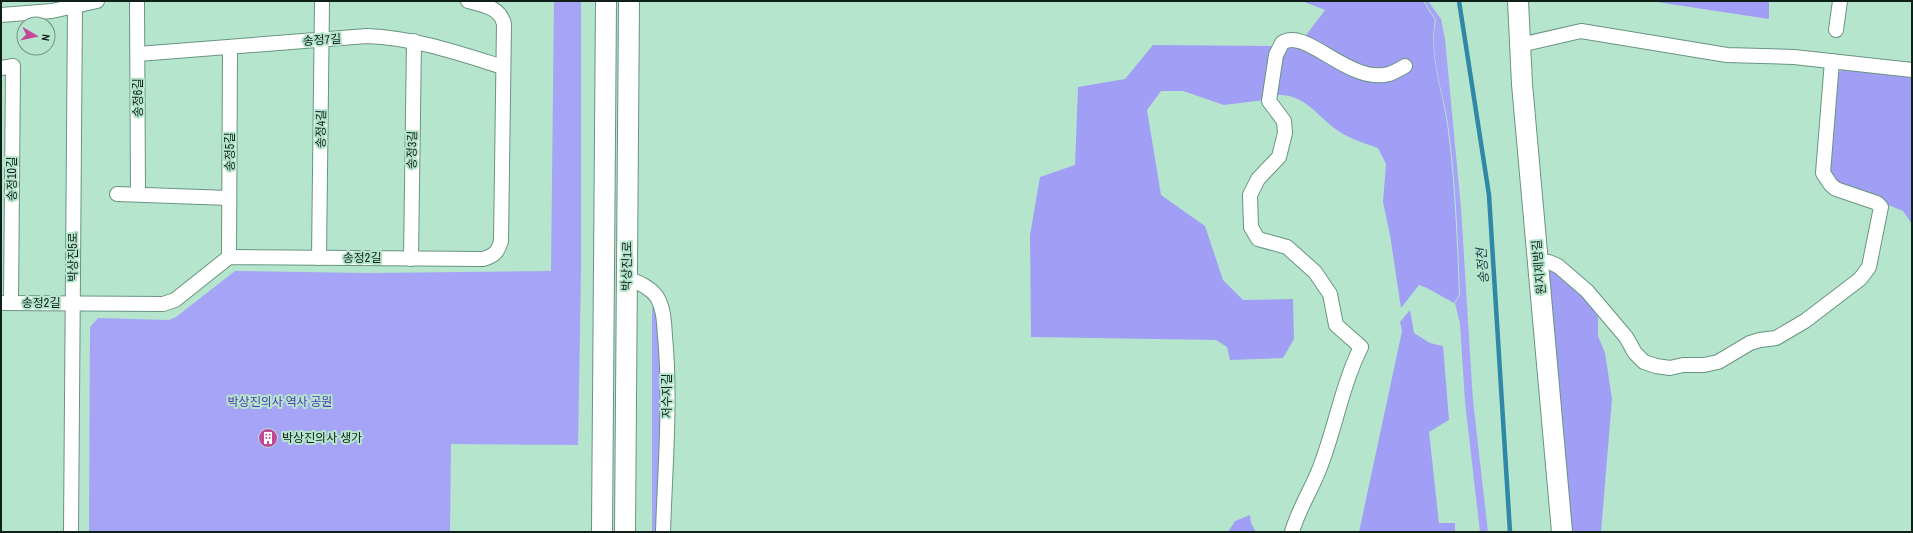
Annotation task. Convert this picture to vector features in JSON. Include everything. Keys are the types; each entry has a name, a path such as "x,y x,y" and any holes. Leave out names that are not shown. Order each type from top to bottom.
{"street":[{"path":"1,16 52,10 97,1"},
{"name":"송정6길","path":"137,1 138,194"},
{"name":"송정4길","path":"319,258 322,1"},
{"name":"송정2길","path":"6,303 163,304 175,300 229,257 483,259 492,256 498,250 501,241 504,24 500,15 489,7 468,1"},
{"name":"박상진1로","path":"602,532 606,1"},
{"name":"박상진1로","path":"626,532 629,1"},
{"name":"원지제방길","path":"1518,1 1520,45 1562,532"},
{"path":"1836,30 1840,1"},
{"name":"박상진5로","path":"71,532 75,6"},
{"path":"1520,45 1581,31 1727,55 1794,57 1912,70"},
{"name":"송정7길","path":"138,54 367,36 390,37 414,41 503,68"},
{"path":"1292,532 1296,518 1319,472 1353,363 1361,347 1336,325 1330,294 1315,272 1287,247 1258,239 1251,227 1250,195 1258,179 1279,157 1285,133 1284,121 1269,101 1276,54 1282,42 1292,39 1314,46 1342,65 1363,73 1374,75 1388,74 1405,66"},
{"name":"송정3길","path":"411,258 414,41"},
{"name":"송정5길","path":"229,257 230,47"},
{"path":"1539,262 1549,262 1558,266 1587,291 1626,337 1635,353 1644,362 1656,366 1670,368 1711,364 1750,343 1776,338 1805,321 1866,272 1874,248 1880,212 1880,207 1876,203 1830,185 1823,174 1832,61"},
{"name":"송정10길","path":"1,68 13,66 6,303"},
{"path":"117,194 229,198"},
{"name":"저수지길","path":"627,278 652,291 657,298 663,314 668,402 663,532"}],"green space":[{"name":"박상진의사 역사 공원","path":"554,1 581,1 581,270 578,445 451,444 450,532 89,532 90,327 98,318 169,320 176,317 235,271 367,273 551,271"},
{"path":"1424,1 1428,1 1441,19 1445,39 1461,208 1473,401 1488,532 1480,532 1465,402 1460,324 1455,303 1460,295 1455,193 1449,131 1434,48 1436,20"},
{"path":"652,308 654,308 658,322 662,361 658,532 652,532"}],"shaded area":[{"path":"1302,1 1423,1 1435,20 1433,34 1435,62 1446,117 1454,193 1459,295 1454,303 1419,285 1401,308 1390,235 1383,202 1386,164 1378,148 1343,134 1303,102 1284,95 1271,95 1282,49 1304,38 1325,10"},
{"path":"1650,1 1769,1 1769,19"},
{"path":"1153,45 1274,46 1264,100 1224,105 1183,91 1161,91 1147,110 1161,195 1205,226 1223,280 1243,300 1293,299 1294,339 1283,358 1230,360 1227,347 1216,340 1031,337 1030,235 1040,177 1075,165 1078,87 1125,79"},
{"path":"1849,69 1912,74 1912,224 1903,211 1833,183 1828,163 1834,75 1842,70"},
{"path":"1552,270 1560,273 1587,301 1598,317 1598,336 1605,353 1612,399 1601,532 1572,532 1549,272"},
{"path":"1410,310 1414,333 1430,343 1443,346 1449,420 1429,432 1439,523 1455,523 1455,532 1359,532 1402,331 1400,322"},
{"path":"1250,515 1251,523 1256,532 1228,532 1235,521"}],"waterway":[{"name":"송정천","path":"1459,1 1489,195 1510,532"}],"place":[{"name":"박상진의사 생가","path":"268,438"}]}
